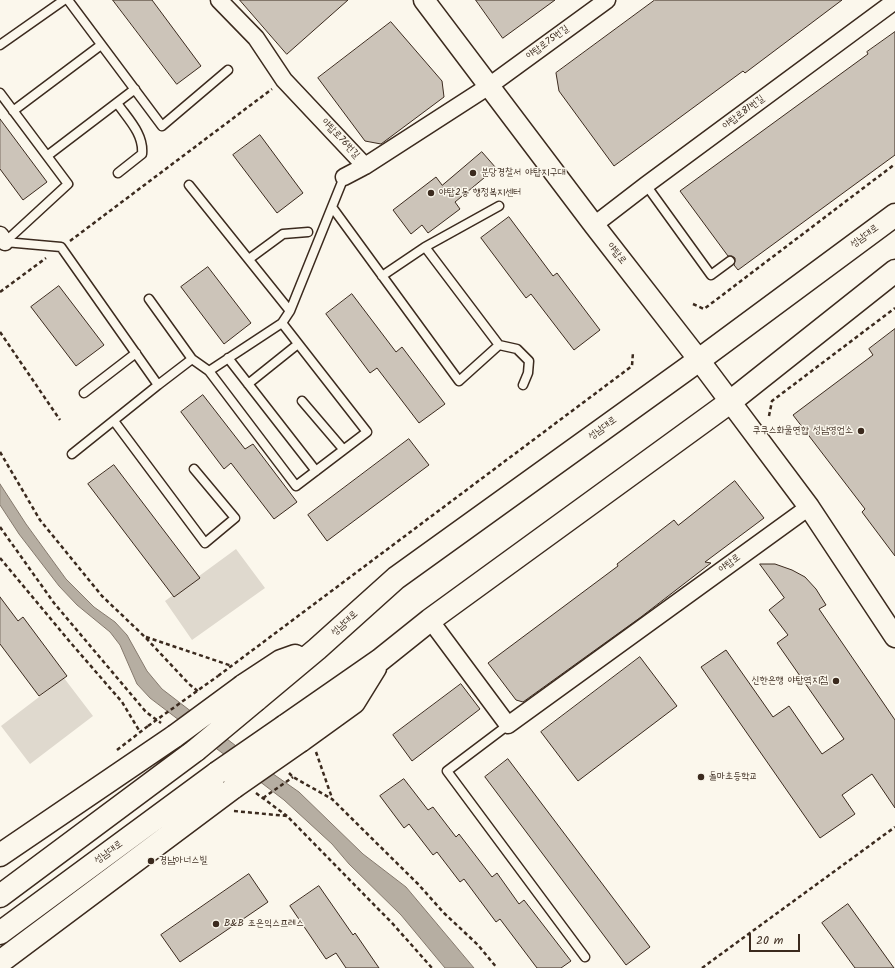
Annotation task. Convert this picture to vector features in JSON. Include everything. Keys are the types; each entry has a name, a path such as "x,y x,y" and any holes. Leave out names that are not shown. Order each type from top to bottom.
{"main road":[{"name":"성남대로","path":"249,693 318,649 396,578 699,360 895,215"},
{"path":"0,962 242,788 300,738 380,660 430,620 730,402 895,271"},
{"path":"0,855 170,731 249,693"},
{"path":"0,896 196,750 249,693"},
{"name":"성남대로","path":"0,933 217,773 300,738"}],"street":[{"name":"야탑로76번길","path":"219,0 256,38 284,80 365,166 489,86"},
{"name":"야탑로","path":"424,0 594,225 699,360 809,507 895,637"},
{"name":"야탑로75번길","path":"489,86 607,0"},
{"name":"야탑로81번길","path":"594,225 895,1"},
{"path":"344,177 365,166"},
{"name":"야탑로","path":"508,725 809,507"},
{"path":"430,620 508,725"}],"lane":[{"path":"0,46 64,0"},
{"path":"68,0 162,126 228,70"},
{"path":"13,111 102,45"},
{"path":"47,156 135,90"},
{"path":"0,93 68,184 3,238"},
{"path":"117,103 140,136 143,146 142,154 118,173"},
{"path":"209,371 282,323 290,312 344,177"},
{"path":"189,185 290,312"},
{"path":"646,185 710,275 730,262"},
{"path":"382,276 425,247 499,206"},
{"path":"332,207 459,382 500,345"},
{"path":"249,259 283,234 308,232"},
{"path":"3,238 61,247 158,386"},
{"path":"425,247 500,345 517,349 529,361 528,373 523,385"},
{"path":"149,299 192,359 209,371 296,486 367,432 282,323"},
{"path":"248,384 298,344"},
{"path":"84,393 136,353"},
{"path":"228,358 316,471"},
{"path":"72,454 192,359"},
{"path":"302,400 343,449"},
{"path":"114,421 205,543 235,518 194,469"},
{"path":"508,725 447,771 585,957"}],"path":[{"path":"0,292 284,80"},
{"path":"693,304 704,309 895,164"},
{"path":"769,416 772,401 895,308"},
{"path":"0,332 60,420"},
{"path":"148,726 232,666 632,366 633,352"},
{"path":"0,527 54,603 146,712 170,731"},
{"path":"0,558 122,702 140,732"},
{"path":"145,637 232,666"},
{"path":"300,738 332,799"},
{"path":"263,798 294,777"},
{"path":"242,788 263,798 287,816 393,924 432,968"},
{"path":"229,811 287,816"},
{"path":"702,968 895,827"}],"shaded area":[{"path":"0,484 26,524 66,579 94,607 115,622 127,635 147,671 162,689 266,769 299,792 363,854 406,887 474,968 445,968 401,915 349,864 332,844 284,800 150,698 137,684 120,645 110,632 77,605 59,586 19,534 0,505"},
{"path":"236,549 265,588 192,640 165,601"},
{"path":"64,678 93,716 30,764 1,726"}],"building":[{"path":"113,0 152,0 201,66 177,84"},
{"path":"240,0 348,0 287,54"},
{"path":"476,0 555,0 503,38"},
{"path":"655,0 842,0 745,73 743,71 614,166 559,91 556,73"},
{"path":"391,22 442,81 444,97 381,144 365,141 318,78"},
{"path":"895,32 895,155 738,270 734,265 735,258 728,256 680,191 868,54 867,52"},
{"path":"0,119 47,182 23,200 0,169"},
{"path":"260,135 303,193 277,213 233,155"},
{"name":"야탑2동 행정복지센터","path":"482,152 496,168 455,202 460,209 428,233 422,225 411,234 393,210 436,177 442,185"},
{"path":"509,217 553,276 557,273 600,330 574,350 531,294 526,298 481,238"},
{"path":"208,267 251,323 224,344 181,287"},
{"path":"59,286 104,345 76,366 31,307"},
{"path":"352,294 396,352 402,347 445,404 419,423 377,368 370,373 326,314"},
{"path":"895,329 895,556 862,512 865,509 793,415 873,355 869,349"},
{"path":"203,395 245,449 253,444 297,502 274,519 231,463 224,469 181,412"},
{"path":"409,439 429,465 327,541 308,515"},
{"path":"114,465 200,578 174,597 88,484"},
{"path":"735,481 764,518 705,562 711,563 641,617 523,702 516,700 488,663 618,566 617,564 674,520 678,525"},
{"path":"760,564 775,564 792,570 805,577 816,589 826,605 819,609 895,720 895,808 872,774 842,795 855,814 820,838 701,667 726,650 773,717 789,706 822,754 844,739 777,643 788,635 769,610 784,598"},
{"path":"0,597 18,621 23,617 67,676 39,696 0,644"},
{"path":"640,657 677,706 578,781 541,732"},
{"path":"461,684 480,709 412,761 393,735"},
{"path":"508,759 650,947 626,965 485,777"},
{"path":"404,779 428,810 433,807 456,837 459,834 492,877 497,873 519,904 524,900 571,961 561,968 537,968 500,919 496,922 464,879 460,882 437,852 433,855 409,824 404,828 380,796"},
{"path":"249,874 268,902 180,962 161,935"},
{"path":"319,886 353,935 355,933 379,968 346,968 336,953 326,959 290,906"},
{"path":"848,904 894,968 855,968 822,923"}],"place":[{"name":"분당경찰서 야탑지구대","path":"473,173"},
{"name":"야탑2동 행정복지센터","path":"431,193"},
{"name":"쿠쿠스화물연합 성남영업소","path":"861,431"},
{"name":"신한은행 야탑역지점","path":"836,681"},
{"name":"돌마초등학교","path":"701,777"},
{"name":"경남아너스빌","path":"151,861"},
{"name":"B&B 조은익스프레스","path":"216,924"}]}
